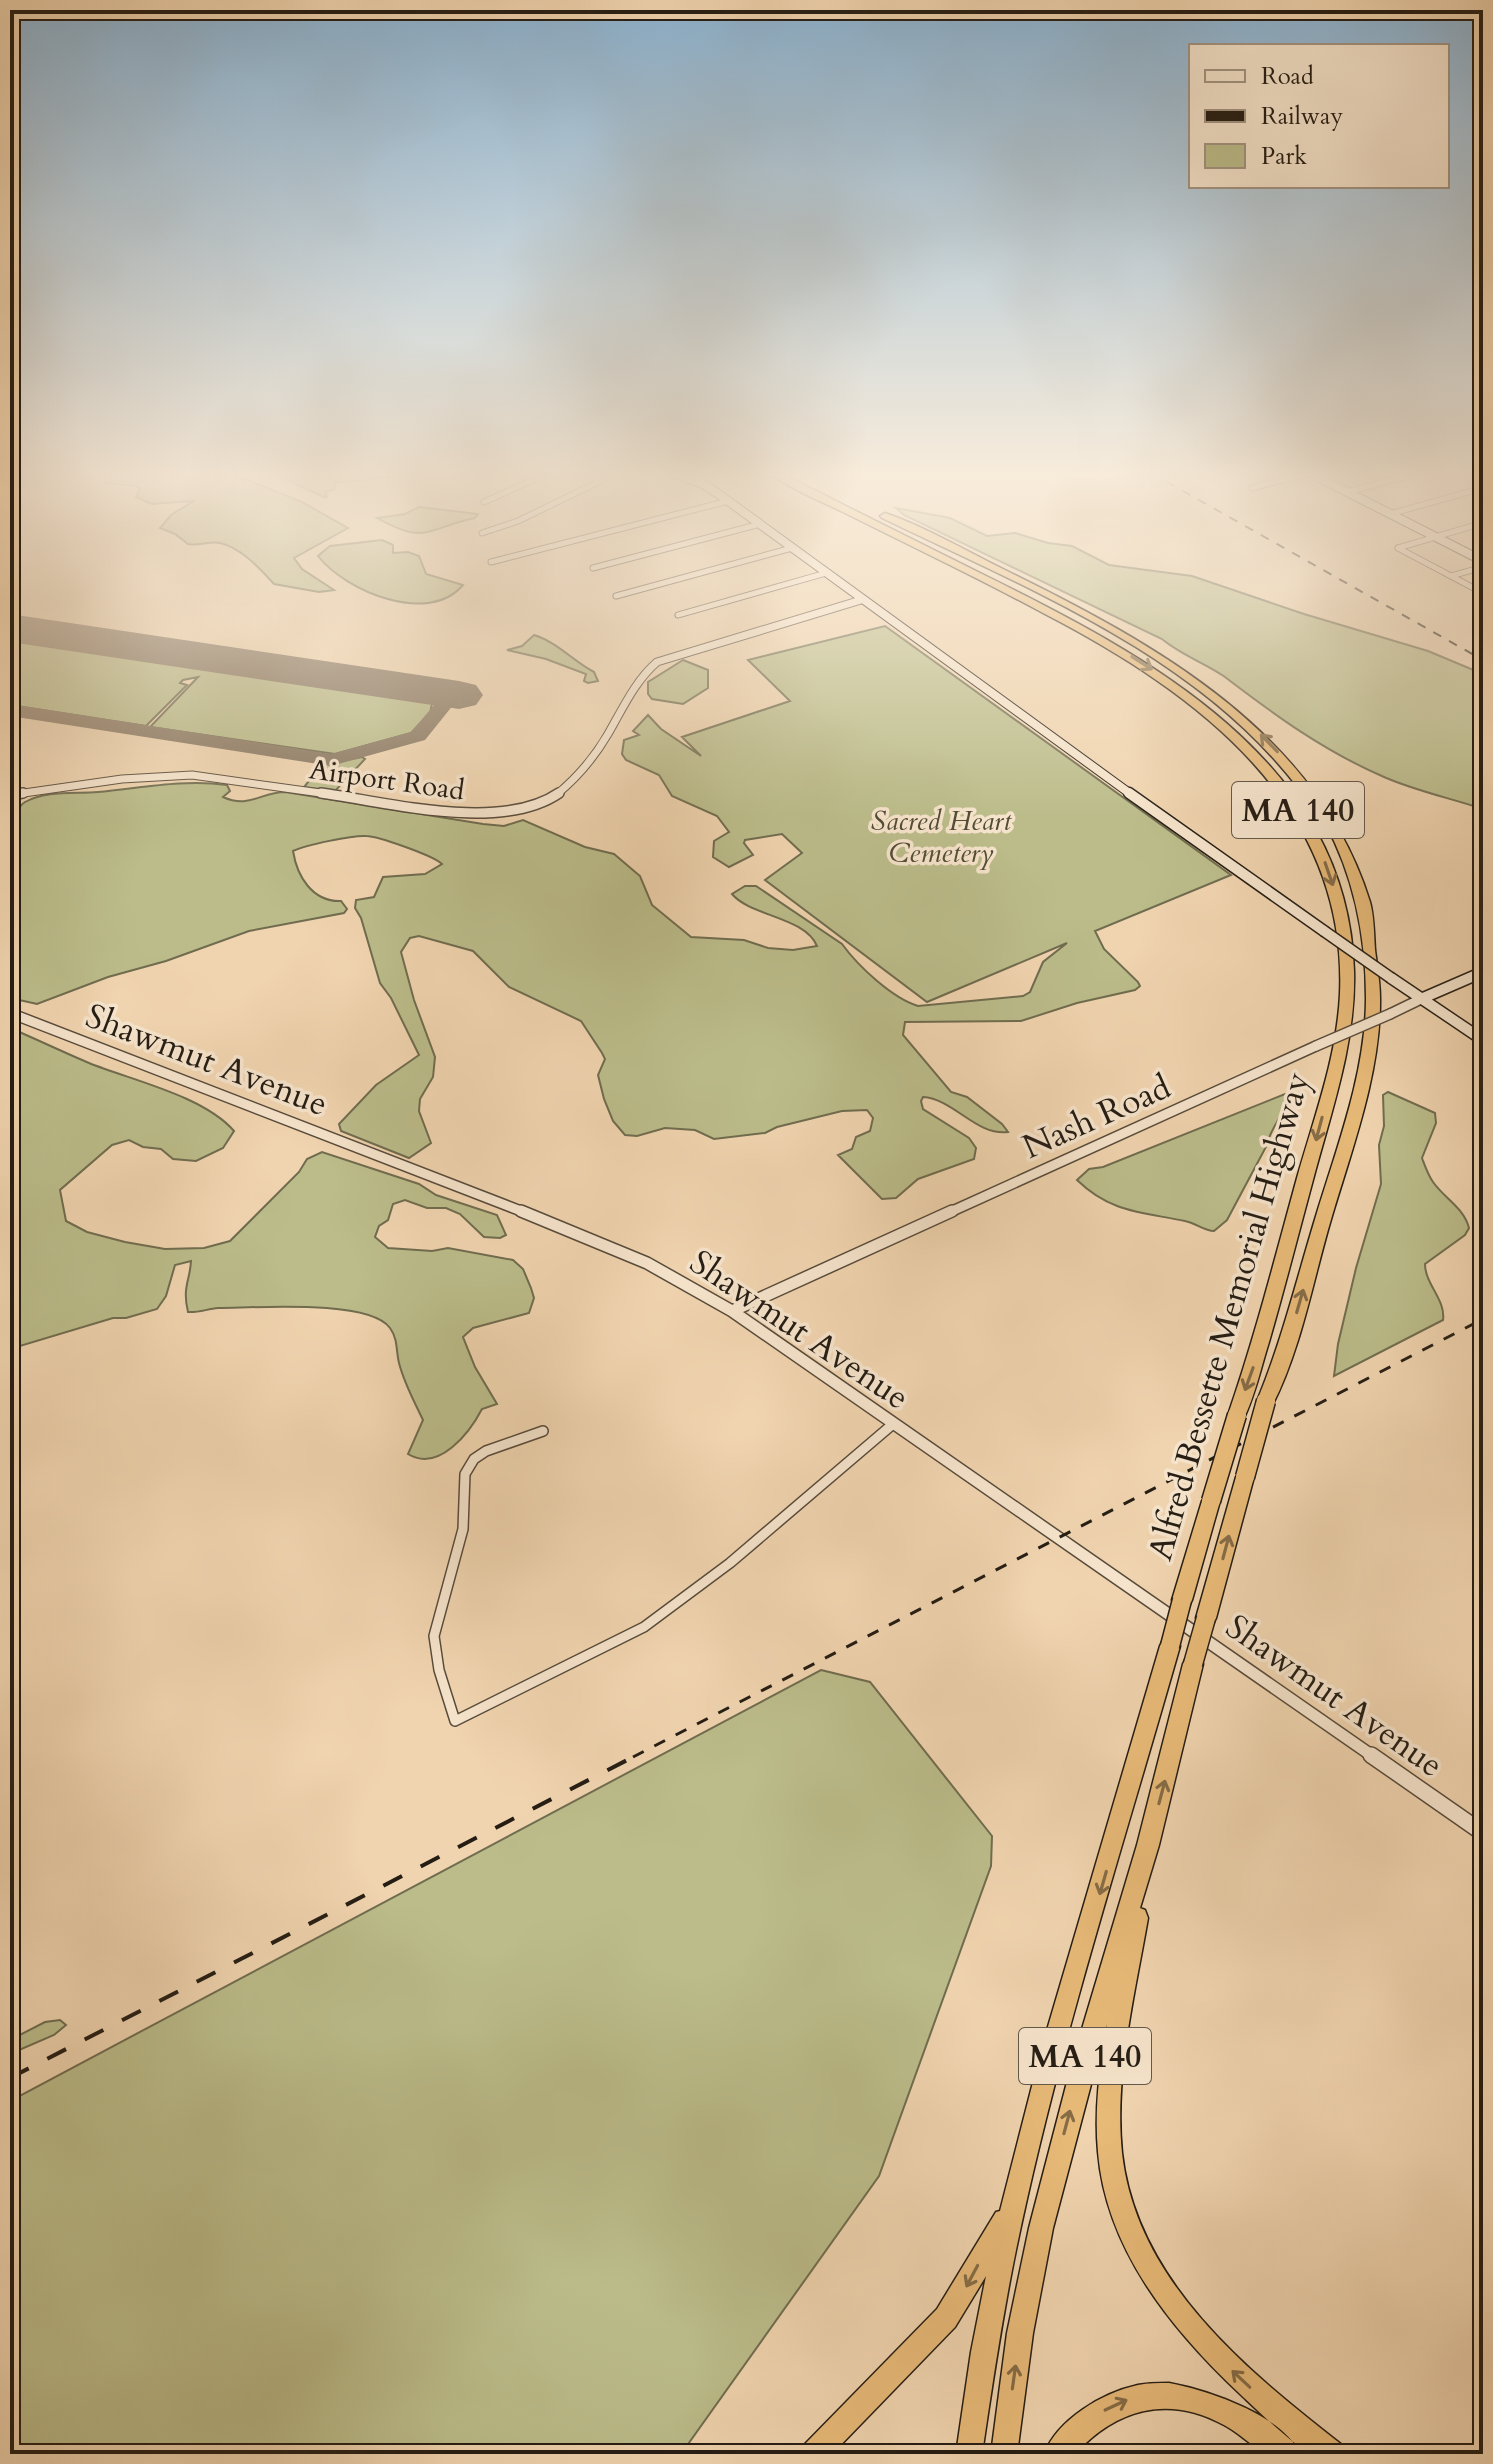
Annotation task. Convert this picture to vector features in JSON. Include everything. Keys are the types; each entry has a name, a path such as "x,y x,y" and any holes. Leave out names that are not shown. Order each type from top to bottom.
{"highway":[{"name":"Alfred Bessette Memorial Highway","path":"969,2454 980,2371 1012,2209 1031,2132 1182,1600 1255,1365 1329,1091 1346,1009 1347,966 1342,920 1316,841 1285,790 1249,748 1176,685 1065,619 1003,588"},
{"name":"Alfred Bessette Memorial Highway","path":"1004,2454 1020,2333 1041,2228 1081,2071 1148,1845 1193,1664 1266,1401 1280,1367 1345,1147 1369,1037 1373,979 1370,935 1360,889 1341,842 1316,799 1278,752 1241,717 1185,674 1091,619 1029,588"},
{"path":"1148,1845 1111,2095 1110,2155 1117,2190 1142,2250 1181,2313 1236,2375 1333,2454"},
{"path":"813,2454 946,2318 1012,2209"},
{"path":"1057,2454 1081,2427 1111,2406 1143,2395 1164,2394 1207,2403 1231,2413 1287,2454"},
{"path":"1300,2429 1348,2454"}],"main road":[{"path":"845,588 1324,931 1483,1040"},
{"name":"Nash Road","path":"1423,998 1483,972"}],"street":[{"path":"616,596 645,588"},
{"path":"678,615 773,588"},
{"name":"Airport Road","path":"10,795 108,780 184,775 462,813 494,814 526,809 554,798 574,784 645,671 657,662 861,600"},
{"name":"Nash Road","path":"732,1311 1423,998"},
{"name":"Shawmut Avenue","path":"10,1013 545,1220 647,1263 732,1311 1483,1833"},
{"path":"543,1431 486,1451 474,1459 465,1474 463,1529 434,1636 439,1670 455,1721 644,1627 730,1563 893,1424"}],"green space":[{"path":"296,588 334,590 319,592"},
{"path":"361,588 459,588 448,597 430,603 388,599"},
{"path":"1056,588 1227,588 1428,651 1483,674 1483,809 1408,786 1341,756 1301,732 1225,677 1162,639"},
{"name":"Sacred Heart Cemetery","path":"885,626 1231,875 1095,931 1104,949 1138,982 1140,986 1135,990 1077,1003 1021,1021 905,1022 903,1035 951,1092 967,1097 1008,1132 986,1128 945,1104 923,1097 923,1109 969,1138 976,1148 974,1159 918,1179 896,1198 882,1199 838,1155 852,1149 856,1137 870,1131 873,1118 867,1110 842,1111 777,1127 765,1133 714,1139 695,1130 665,1128 637,1136 625,1135 613,1121 604,1099 598,1075 605,1059 581,1021 509,987 473,951 419,936 410,938 401,952 414,1000 435,1057 433,1077 420,1099 419,1111 431,1143 409,1158 341,1131 339,1124 376,1085 419,1055 391,998 380,983 361,918 355,908 356,900 374,897 383,877 425,874 442,864 418,852 372,837 341,839 293,851 298,870 308,886 322,897 341,901 347,909 344,913 249,931 166,961 108,977 37,1004 10,998 10,827 22,804 51,794 194,783 227,785 230,791 223,797 240,801 285,792 483,824 504,826 523,820 585,847 614,854 640,876 652,905 691,937 744,940 768,948 793,950 817,946 811,936 801,929 751,907 732,894 745,886 756,886 842,944 876,980 908,1002 918,1006 1023,996 1030,992 1043,962 1067,943 927,1002 765,880 802,853 782,834 745,840 753,855 729,867 713,857 714,841 729,832 717,816 672,796 659,775 626,760 622,754 624,740 639,735 633,731 648,715 661,729 701,756 682,737 790,701 748,660"},
{"path":"534,635 550,642 594,672 598,681 588,683 584,681 586,674 546,659 507,650 522,646"},
{"path":"10,637 433,700 430,713 411,733 335,754 150,727 198,677 183,680 180,683 187,685 146,726 10,705"},
{"path":"683,660 708,670 708,688 683,704 652,699 648,694 648,682"},
{"path":"365,759 335,791 304,787 322,765"},
{"path":"10,1028 89,1063 186,1099 205,1108 234,1131 223,1148 196,1161 173,1159 161,1149 143,1147 129,1140 112,1145 60,1190 66,1221 87,1232 165,1249 204,1248 230,1241 299,1172 307,1159 322,1152 419,1184 436,1195 497,1215 506,1235 500,1238 484,1237 460,1214 405,1200 393,1204 388,1220 379,1226 375,1237 388,1248 432,1251 448,1248 513,1260 523,1269 534,1298 529,1313 473,1328 463,1337 475,1367 497,1404 482,1409 470,1428 442,1454 420,1458 408,1454 423,1420 404,1378 390,1328 378,1319 336,1309 257,1307 188,1312 186,1290 191,1261 175,1265 166,1296 157,1309 126,1318 113,1318 10,1349"},
{"path":"1388,1092 1435,1113 1436,1123 1422,1158 1433,1182 1459,1209 1469,1228 1465,1235 1425,1264 1443,1320 1334,1376 1338,1344 1356,1268 1381,1184 1379,1145 1384,1126 1383,1095"},
{"path":"1289,1095 1288,1101 1267,1145 1227,1220 1214,1231 1115,1205 1077,1180 1089,1169 1103,1167"},
{"path":"821,1670 870,1682 992,1836 991,1866 879,2176 681,2454 10,2454 10,2101"},
{"path":"60,2020 66,2025 54,2035 10,2054 10,2040 45,2022"}],"taxiway":[{"path":"10,632 30,631"},
{"path":"10,710 331,760 418,736 453,694"}],"runway":[{"path":"10,628 459,695"}],"railway":[{"path":"1355,588 1483,660"},
{"path":"633,1757 1483,1319"},
{"path":"10,2078 637,1755"}]}
